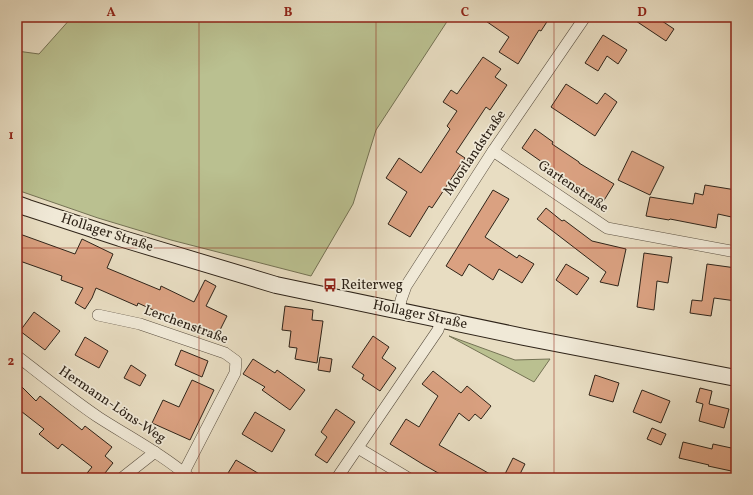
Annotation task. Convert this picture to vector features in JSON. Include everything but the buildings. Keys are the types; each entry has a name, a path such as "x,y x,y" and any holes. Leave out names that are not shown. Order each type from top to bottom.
{"main road":[{"name":"Hollager Straße","path":"17,204 113,236 276,285 441,320 736,378"}],"street":[{"name":"Moorlandstraße","path":"399,310 406,286 493,152 585,17"},
{"name":"Gartenstraße","path":"493,152 607,228 736,252"},
{"name":"Lerchenstraße","path":"98,314 140,324 225,353 236,361 235,373 187,475"},
{"path":"337,478 438,330 441,320"},
{"name":"Hermann-Löns-Weg","path":"17,356 47,380 99,417 155,452 187,475"},
{"path":"358,448 408,478"},
{"path":"122,478 155,452"}],"green space":[{"path":"72,17 450,17 376,130 353,204 311,276 171,240 98,218 17,190 17,51 39,54"},
{"path":"449,336 515,360 550,359 534,382"}],"place":[{"name":"Reiterweg","path":"330,285"}]}
